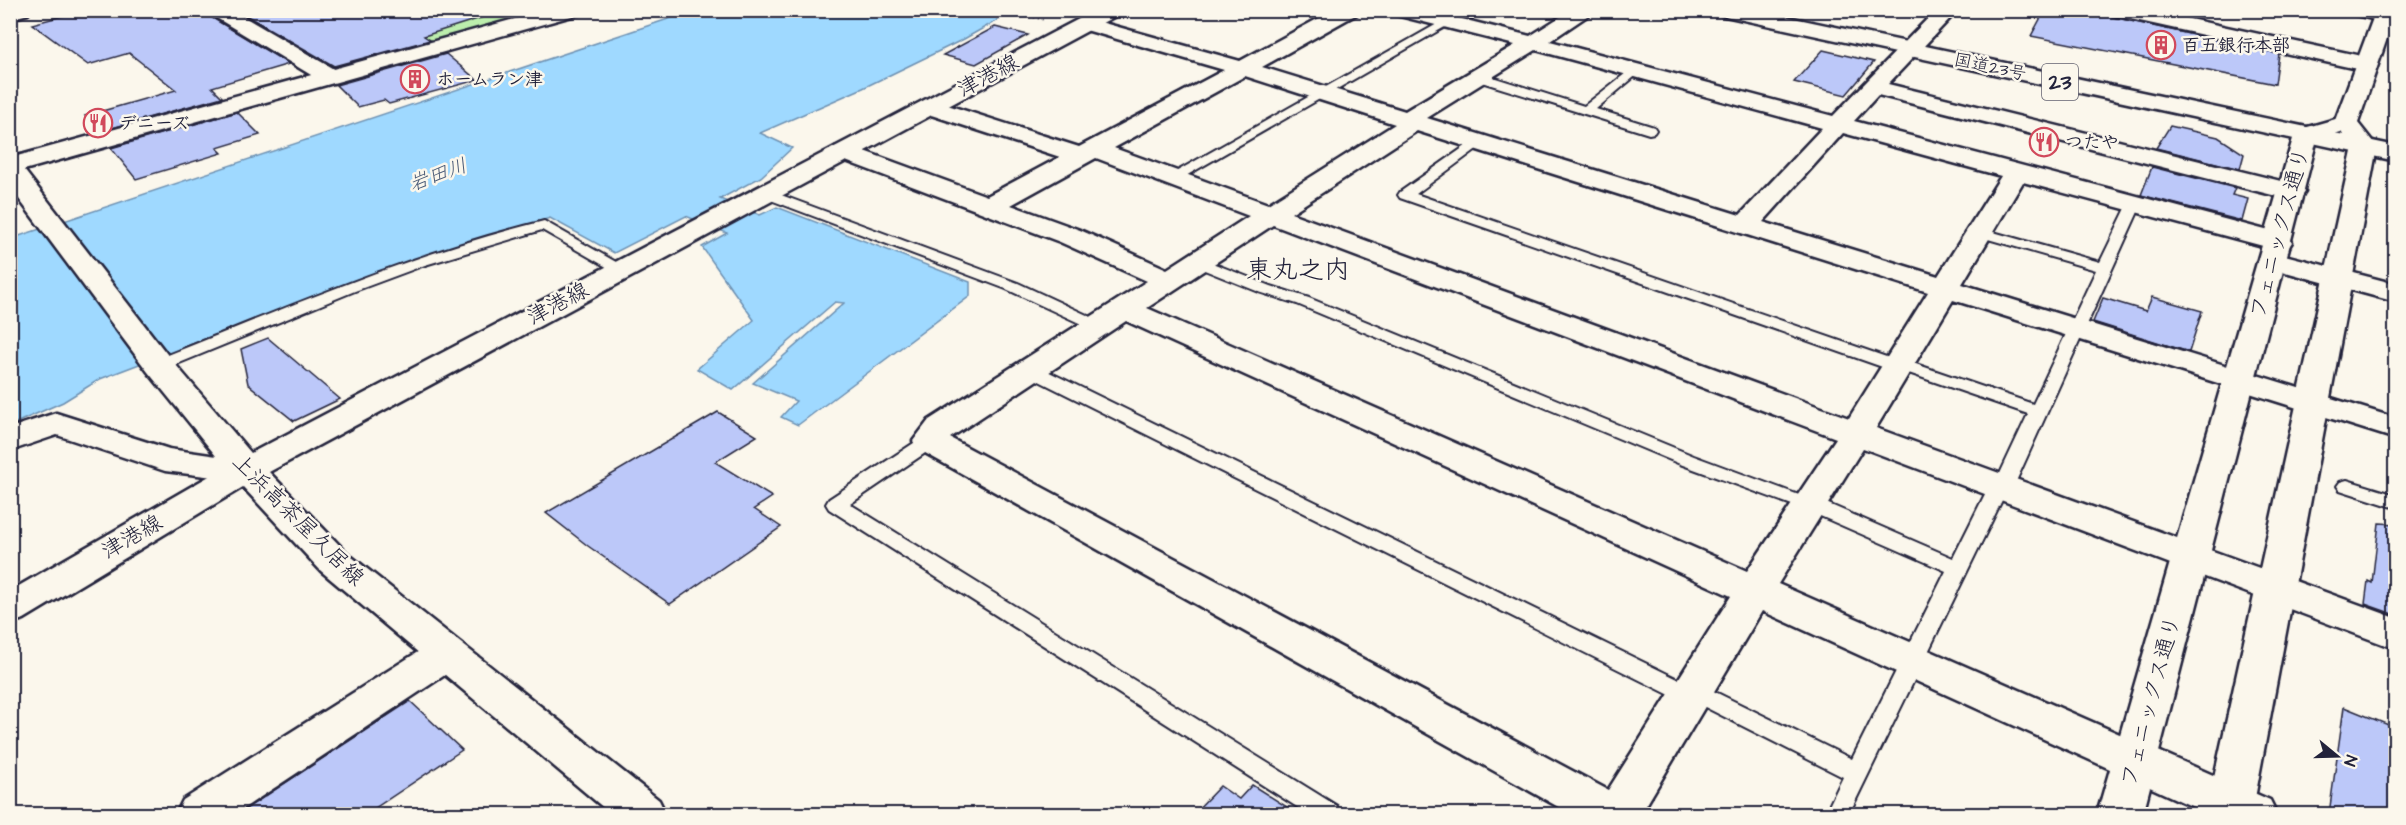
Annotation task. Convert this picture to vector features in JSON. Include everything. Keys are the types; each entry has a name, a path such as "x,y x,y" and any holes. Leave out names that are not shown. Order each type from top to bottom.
{"main road":[{"path":"10,13 21,10"},
{"path":"217,10 329,76"},
{"path":"10,168 545,13 573,10"},
{"name":"津港線","path":"10,609 246,470 1112,10"},
{"path":"989,206 1350,10"},
{"path":"1399,10 1533,43 2135,203 2276,251 2339,278 2396,293"},
{"path":"1586,10 1411,121 1125,309 1095,325 941,427 930,441 1611,814"},
{"name":"国道23号","path":"1725,10 1916,41 2369,141 2396,133"},
{"name":"国道23号","path":"1814,10 1916,41 2306,135"},
{"path":"1745,225 1837,124 1948,10"},
{"path":"2117,10 2366,64"},
{"path":"1125,309 2134,762 2238,811 2277,590 2339,278 2369,141 2366,64 2386,21 2359,10"},
{"path":"1086,24 1242,68 2389,427"},
{"path":"1873,87 2292,192"},
{"path":"930,107 1172,178 2396,634"},
{"name":"フェニックス通り","path":"2120,814 2306,135 2369,141"},
{"path":"844,152 1070,236 1169,280"},
{"name":"上浜高茶屋久居線","path":"10,168 158,364 246,470 334,562 643,814"},
{"path":"1617,814 2017,171"},
{"path":"10,440 56,423 165,460 246,470"},
{"path":"199,814 446,654"}],"lane":[{"path":"1172,178 1446,22"},
{"path":"1587,110 1635,70"},
{"path":"1479,77 1649,130"},
{"path":"1477,142 1405,195 2038,412"},
{"path":"759,196 1012,286 1095,325"},
{"path":"1837,814 2038,412 2135,203"},
{"path":"158,364 420,262 544,225 627,267"},
{"path":"1979,232 2105,268"},
{"path":"1197,261 1264,289 1304,301 1687,460 1809,505 1958,568"},
{"path":"1029,369 1857,773"},
{"path":"930,441 836,504 1328,814"},
{"path":"2347,486 2396,502"}],"path":[{"path":"1007,10 1022,15"}],"green space":[{"path":"232,11 546,11 330,67"}],"water":[{"name":"岩田川","path":"692,11 1014,11 964,39 863,88 760,133 792,148 761,177 720,199 760,215 777,207 970,282 970,296 798,425 781,417 796,401 753,383 844,303 835,302 733,390 697,369 754,320 702,247 727,233 686,216 614,253 550,218 421,257 100,379 63,402 11,425 10,239"}],"building":[{"path":"85,10 205,10 209,16 289,64 212,87 222,97 98,132 85,116 176,90 129,53 88,65 32,24"},
{"path":"237,10 486,10 487,16 424,36 430,40 334,66"},
{"name":"百五銀行本部","path":"2045,10 2081,10 2279,54 2275,84 2031,36"},
{"path":"995,27 1028,35 976,64 943,55"},
{"path":"1823,50 1874,62 1846,95 1794,82"},
{"name":"ホームラン津","path":"446,54 477,80 389,104 384,100 358,107 336,85"},
{"path":"237,112 260,135 217,148 222,153 136,179 111,148"},
{"path":"2170,126 2218,137 2244,154 2240,169 2156,148"},
{"path":"2152,167 2235,188 2232,195 2248,199 2242,221 2141,195"},
{"path":"2152,297 2202,311 2189,352 2093,322 2103,298 2146,311"},
{"path":"268,338 340,399 294,421 248,384 241,349"},
{"path":"718,412 757,436 715,462 772,497 754,509 781,527 670,604 546,513"},
{"path":"2379,523 2396,524 2396,615 2365,604 2368,581 2372,583"},
{"path":"410,701 462,750 366,814 238,814"},
{"path":"2344,707 2396,728 2396,814 2329,814"},
{"path":"1252,785 1298,814 1193,814 1220,786 1239,799"}],"place":[{"name":"百五銀行本部","path":"2161,45"},
{"name":"ホームラン津","path":"415,79"},
{"name":"デニーズ","path":"98,123"},
{"name":"つたや","path":"2044,142"}],"district":[{"name":"東丸之内","path":"1298,270"}]}
